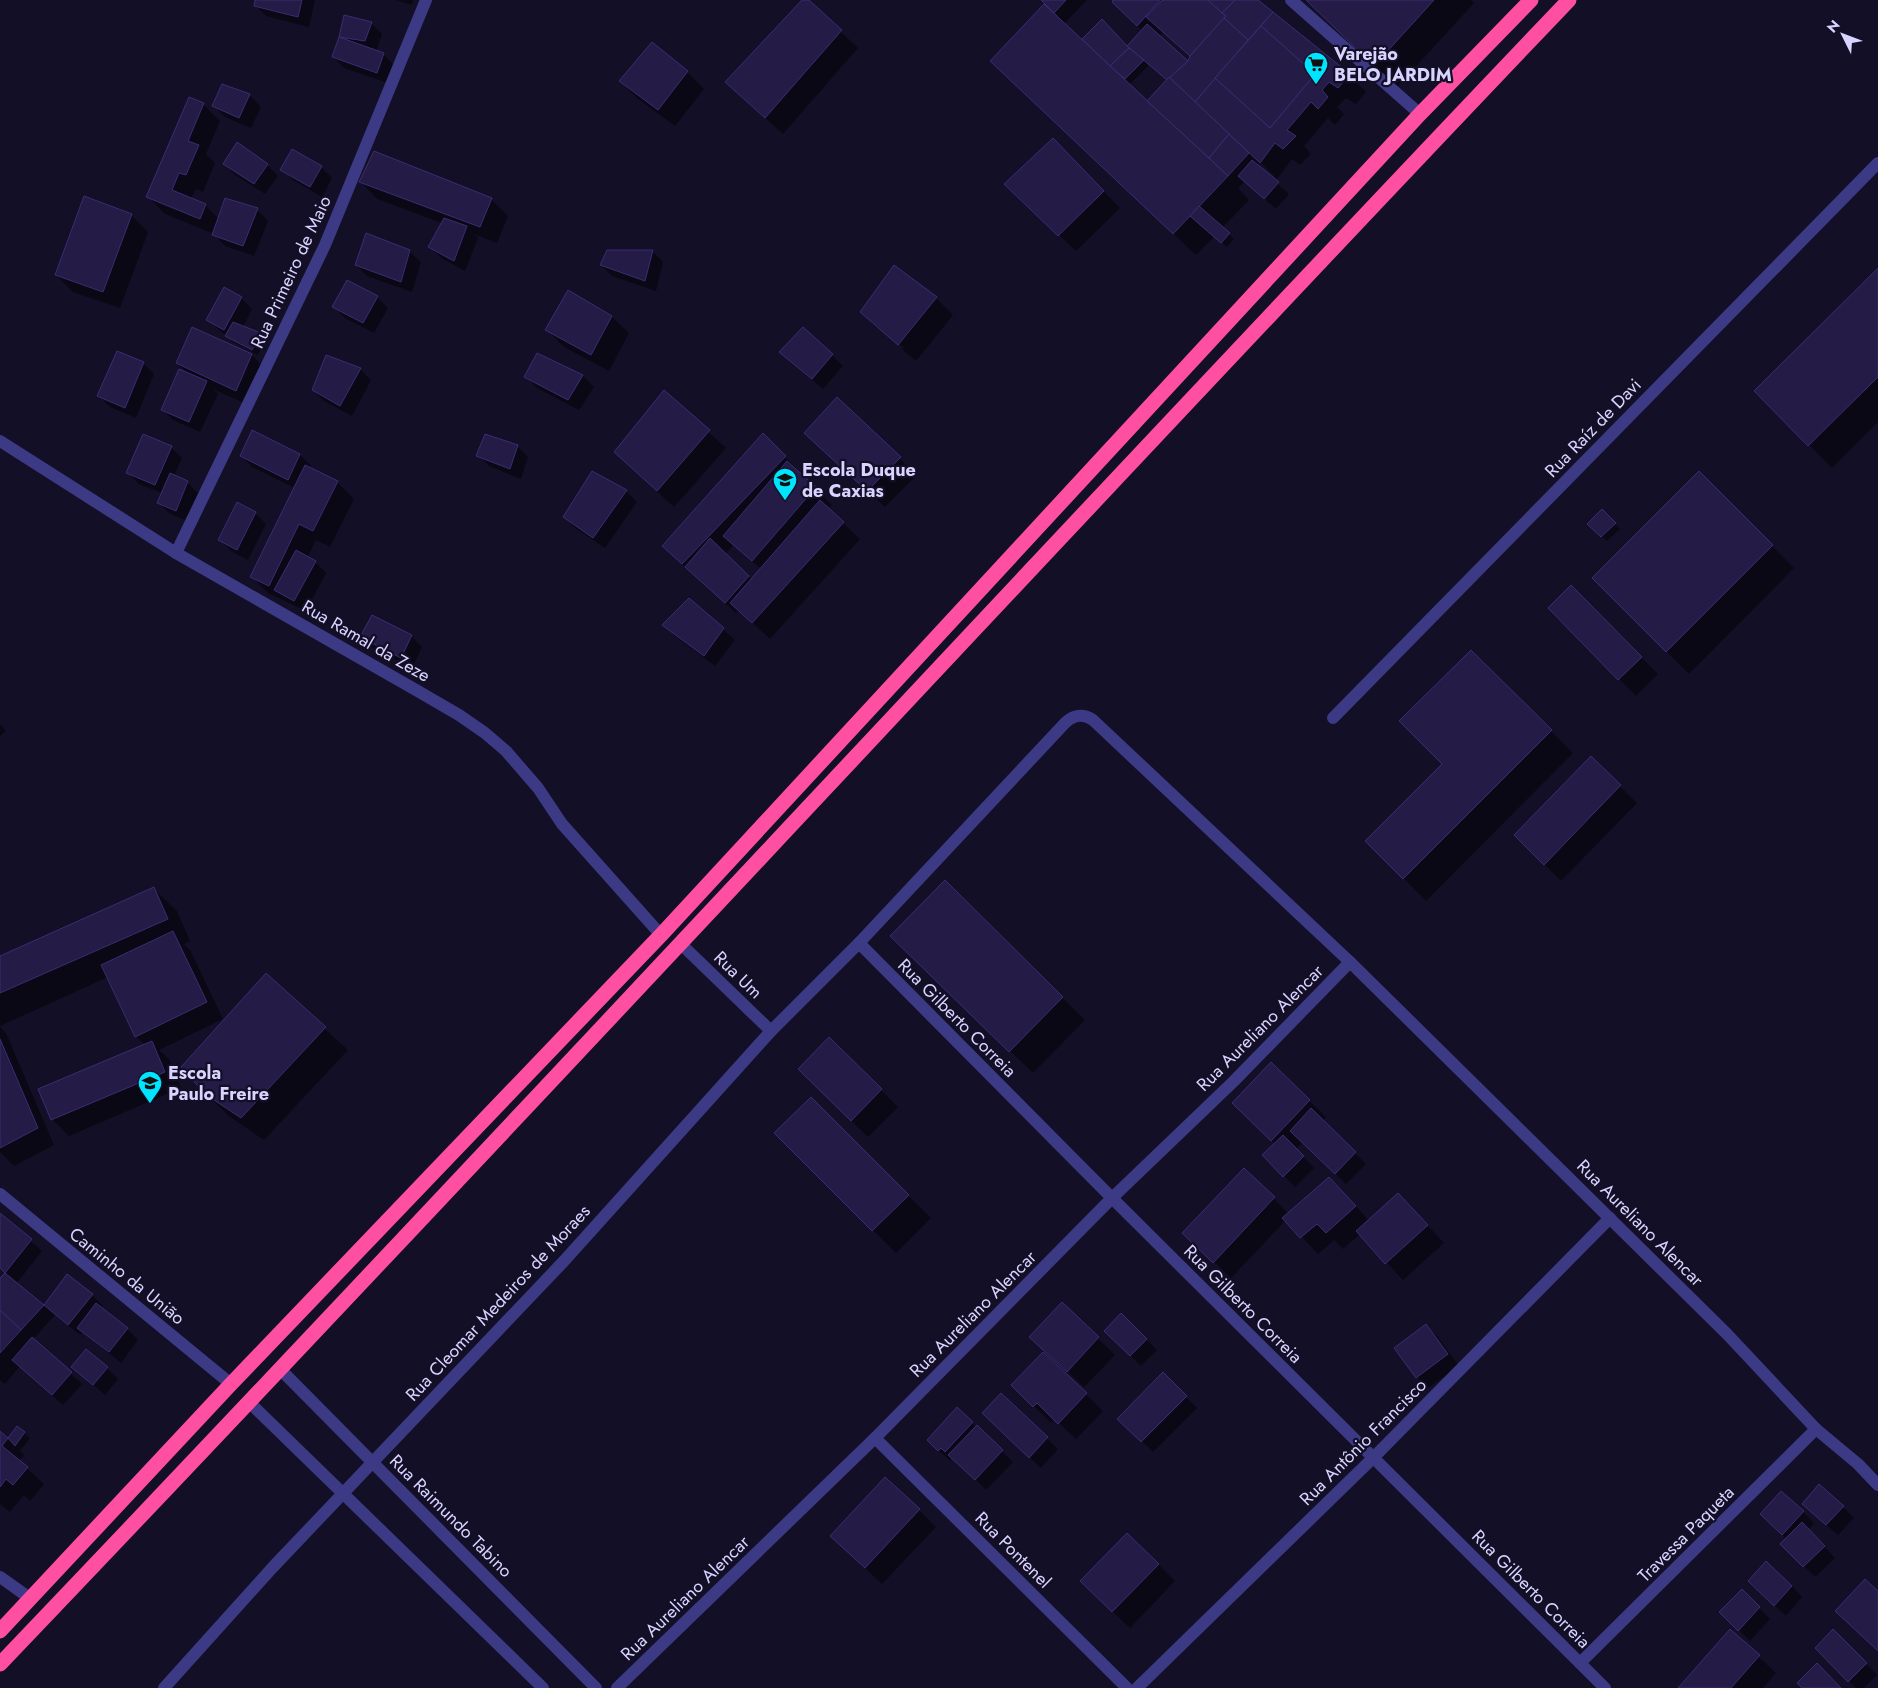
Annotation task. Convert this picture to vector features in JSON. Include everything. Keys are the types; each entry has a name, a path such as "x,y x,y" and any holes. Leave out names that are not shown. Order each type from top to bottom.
{"highway":[{"path":"0,1631 231,1384 661,935 1420,114 1531,0"},
{"path":"0,1664 250,1403 1346,233 1569,0"}],"street":[{"name":"Rua Primeiro de Maio","path":"176,553 326,245 426,0"},
{"path":"1291,0 1420,114"},
{"name":"Rua Raíz de Davi","path":"1333,718 1878,163"},
{"name":"Rua Ramal da Zeze","path":"0,441 176,553 423,694 485,733 506,751 538,788 562,824 661,935"},
{"name":"Rua Aureliano Alencar","path":"859,943 1064,723 1069,719 1081,716 1093,720 1350,962 1727,1334 1816,1428 1858,1464 1878,1485"},
{"name":"Rua Cleomar Medeiros de Moraes","path":"164,1688 273,1567 564,1261 771,1031 859,943"},
{"name":"Rua Gilberto Correia","path":"859,943 1604,1688"},
{"name":"Rua Um","path":"681,944 771,1031"},
{"name":"Rua Aureliano Alencar","path":"618,1688 875,1438 1112,1198 1234,1082 1350,962"},
{"name":"Caminho da União","path":"0,1194 231,1384"},
{"name":"Rua Antônio Francisco","path":"1137,1688 1373,1458 1610,1218"},
{"name":"Rua Raimundo Tabino","path":"281,1370 596,1688"},
{"path":"250,1403 543,1688"},
{"name":"Travessa Paqueta","path":"1580,1663 1816,1428"},
{"name":"Rua Pontenel","path":"875,1438 1127,1688"},
{"path":"0,1577 31,1599"}],"building":[{"path":"255,0 302,0 298,17 254,6"},
{"path":"802,0 809,0 842,30 765,118 725,82"},
{"path":"1041,0 1066,0 1054,13"},
{"path":"1113,0 1160,0 1137,26 1112,2"},
{"path":"1162,0 1208,0 1226,16 1190,56 1146,17"},
{"path":"1208,0 1235,0 1222,13"},
{"path":"1235,0 1258,0 1273,12 1248,40 1224,18 1226,16 1222,13"},
{"path":"1306,0 1434,0 1374,66"},
{"path":"1044,4 1228,176 1173,234 990,61"},
{"name":"Varejão BELO JARDIM","path":"1273,12 1350,74 1338,88 1329,82 1322,90 1328,97 1318,109 1311,102 1287,130 1296,136 1283,149 1275,143 1260,163 1195,102 1215,78 1270,128 1315,74 1261,26"},
{"path":"344,15 372,22 365,41 339,37"},
{"path":"1224,18 1248,40 1195,102 1169,77 1188,61 1190,56"},
{"path":"1102,19 1129,48 1110,66 1082,39"},
{"path":"1147,24 1188,61 1167,80 1127,46"},
{"path":"1261,26 1315,74 1270,128 1215,78"},
{"path":"339,37 384,53 377,73 332,57"},
{"path":"652,42 688,71 658,110 619,81"},
{"path":"1129,48 1144,60 1125,79 1110,66"},
{"path":"1169,77 1229,134 1209,158 1147,101"},
{"path":"222,84 250,94 239,118 212,106"},
{"path":"189,97 204,103 188,141 199,145 186,175 179,173 172,190 206,204 200,219 146,197"},
{"path":"1229,134 1249,153 1228,176 1209,158"},
{"path":"1053,138 1104,191 1058,236 1004,184"},
{"path":"237,142 268,164 254,184 223,164"},
{"path":"292,149 322,166 310,187 280,170"},
{"path":"374,151 492,198 480,227 359,182"},
{"path":"1252,160 1279,182 1264,199 1238,176"},
{"path":"84,196 132,214 103,292 55,275"},
{"path":"225,198 258,208 243,246 212,235"},
{"path":"1199,206 1230,233 1221,243 1190,216"},
{"path":"444,218 467,226 454,261 428,247"},
{"path":"366,233 410,250 401,282 355,265"},
{"path":"607,250 653,250 645,281 600,265"},
{"path":"894,265 937,297 898,345 860,312"},
{"path":"1878,268 1878,377 1808,446 1754,391"},
{"path":"347,280 378,296 363,323 332,307"},
{"path":"224,287 242,297 224,330 206,320"},
{"path":"568,290 612,316 591,355 545,330"},
{"path":"233,322 261,333 252,350 225,336"},
{"path":"192,327 252,354 236,391 176,363"},
{"path":"803,327 833,354 812,379 779,352"},
{"path":"117,351 144,362 125,408 97,396"},
{"path":"537,353 583,375 568,400 524,377"},
{"path":"326,355 361,368 340,406 312,390"},
{"path":"179,369 207,381 189,422 161,410"},
{"path":"664,390 710,430 657,491 614,452"},
{"path":"837,397 901,457 867,491 804,433"},
{"path":"252,430 300,454 288,480 240,456"},
{"path":"763,433 786,456 682,564 662,546"},
{"path":"143,434 172,446 155,485 126,473"},
{"path":"485,434 518,445 510,469 476,456"},
{"path":"787,461 816,487 752,561 723,536"},
{"path":"305,465 338,481 313,531 299,524 269,586 250,577"},
{"path":"592,471 627,490 593,538 563,517"},
{"path":"1699,471 1773,545 1666,652 1592,578"},
{"path":"170,473 188,481 176,511 157,503"},
{"path":"820,500 844,522 752,623 730,603"},
{"path":"237,502 256,512 237,550 218,540"},
{"path":"1602,509 1616,523 1601,537 1587,524"},
{"path":"710,538 749,576 725,603 685,567"},
{"path":"296,550 316,561 294,601 274,590"},
{"path":"1571,585 1642,657 1618,680 1548,608"},
{"path":"689,598 724,628 704,656 662,625"},
{"path":"372,615 412,635 401,658 360,637"},
{"path":"1471,650 1552,730 1403,879 1365,841 1442,764 1399,721"},
{"path":"1591,756 1621,785 1544,865 1514,835"},
{"path":"945,880 1063,997 1009,1052 890,936"},
{"path":"154,887 168,919 0,993 0,956"},
{"path":"173,931 207,1002 135,1037 101,965"},
{"path":"266,973 326,1027 241,1118 205,1094 181,1067"},
{"path":"829,1037 882,1089 851,1121 798,1069"},
{"path":"0,1039 38,1128 0,1148"},
{"path":"152,1041 165,1072 51,1120 38,1089"},
{"path":"1271,1062 1310,1100 1271,1141 1232,1103"},
{"path":"811,1097 909,1195 872,1231 774,1133"},
{"path":"1311,1108 1356,1152 1335,1174 1290,1131"},
{"path":"1283,1135 1304,1156 1283,1177 1262,1155"},
{"path":"1244,1168 1275,1197 1213,1263 1182,1233"},
{"path":"1329,1177 1356,1206 1326,1233 1317,1224 1300,1238 1282,1218"},
{"path":"1398,1193 1428,1225 1385,1264 1356,1231"},
{"path":"0,1213 32,1239 5,1273 0,1268"},
{"path":"5,1273 44,1305 21,1330 0,1310 0,1278"},
{"path":"67,1274 93,1294 68,1325 44,1305"},
{"path":"1062,1302 1099,1337 1067,1372 1029,1337"},
{"path":"96,1303 128,1328 109,1352 77,1328"},
{"path":"0,1310 21,1330 0,1353"},
{"path":"1121,1313 1147,1339 1130,1356 1104,1331"},
{"path":"1426,1324 1448,1354 1416,1378 1394,1348"},
{"path":"32,1337 72,1372 52,1395 12,1360"},
{"path":"86,1349 108,1367 93,1385 71,1367"},
{"path":"1043,1352 1087,1393 1058,1424 1037,1403 1033,1407 1011,1385"},
{"path":"1163,1372 1187,1396 1141,1442 1117,1419"},
{"path":"1001,1393 1048,1437 1029,1458 982,1413"},
{"path":"957,1407 973,1422 945,1452 941,1448 938,1451 927,1440"},
{"path":"977,1425 1003,1450 975,1480 948,1455"},
{"path":"17,1426 25,1432 15,1446 8,1438"},
{"path":"0,1431 8,1438 2,1446 28,1467 13,1485 6,1479 0,1487"},
{"path":"885,1477 920,1509 865,1568 830,1536"},
{"path":"1819,1484 1844,1506 1826,1525 1802,1504"},
{"path":"1781,1491 1804,1511 1782,1535 1760,1514"},
{"path":"1802,1522 1825,1546 1803,1567 1780,1544"},
{"path":"1127,1533 1159,1564 1112,1612 1080,1581"},
{"path":"1766,1561 1792,1586 1774,1606 1748,1581"},
{"path":"1865,1579 1878,1591 1878,1651 1835,1611"},
{"path":"1742,1589 1760,1607 1738,1631 1719,1612"},
{"path":"1730,1629 1760,1655 1731,1688 1678,1688"},
{"path":"1833,1629 1867,1663 1848,1682 1815,1648"},
{"path":"1817,1663 1841,1688 1802,1688 1797,1683"}],"place":[{"name":"Varejão BELO JARDIM","path":"1316,85"},
{"name":"Escola Duque de Caxias","path":"785,501"},
{"name":"Escola Paulo Freire","path":"150,1104"}]}
